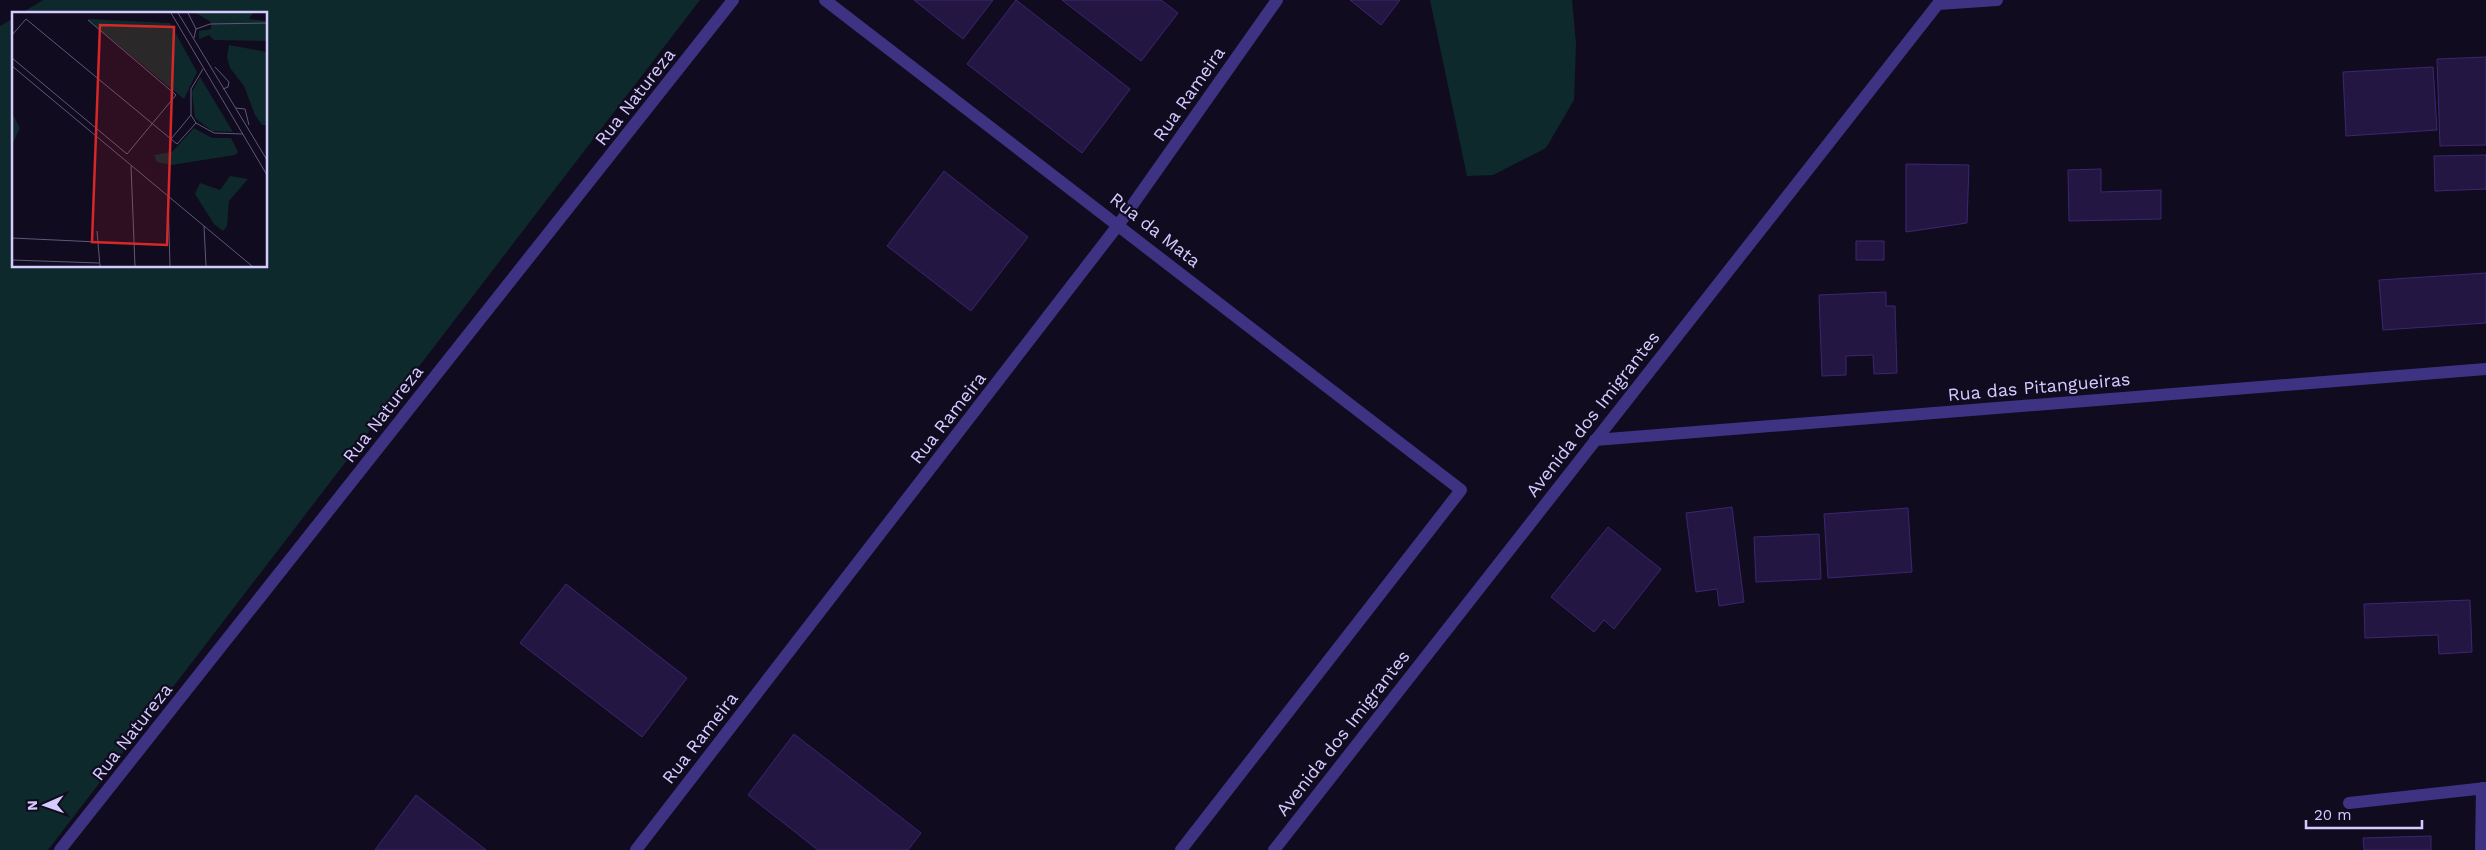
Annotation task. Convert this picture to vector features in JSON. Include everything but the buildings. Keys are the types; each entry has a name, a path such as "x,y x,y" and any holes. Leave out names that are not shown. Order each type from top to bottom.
{"street":[{"name":"Rua Natureza","path":"60,850 734,0"},
{"name":"Rua da Mata","path":"825,0 1119,224 1462,490 1181,850"},
{"name":"Rua Rameira","path":"636,850 1119,224 1277,0"},
{"path":"1940,2 1997,0"},
{"name":"Avenida dos Imigrantes","path":"1274,850 1940,2"},
{"name":"Rua das Pitangueiras","path":"1595,440 2486,369"},
{"path":"2349,803 2484,788 2481,850"}],"green space":[{"path":"43,0 700,0 48,850 0,850 0,26 12,19 12,268 268,268 268,12 23,12"},
{"path":"1430,0 1572,0 1576,44 1574,100 1546,148 1493,175 1467,176"}]}
